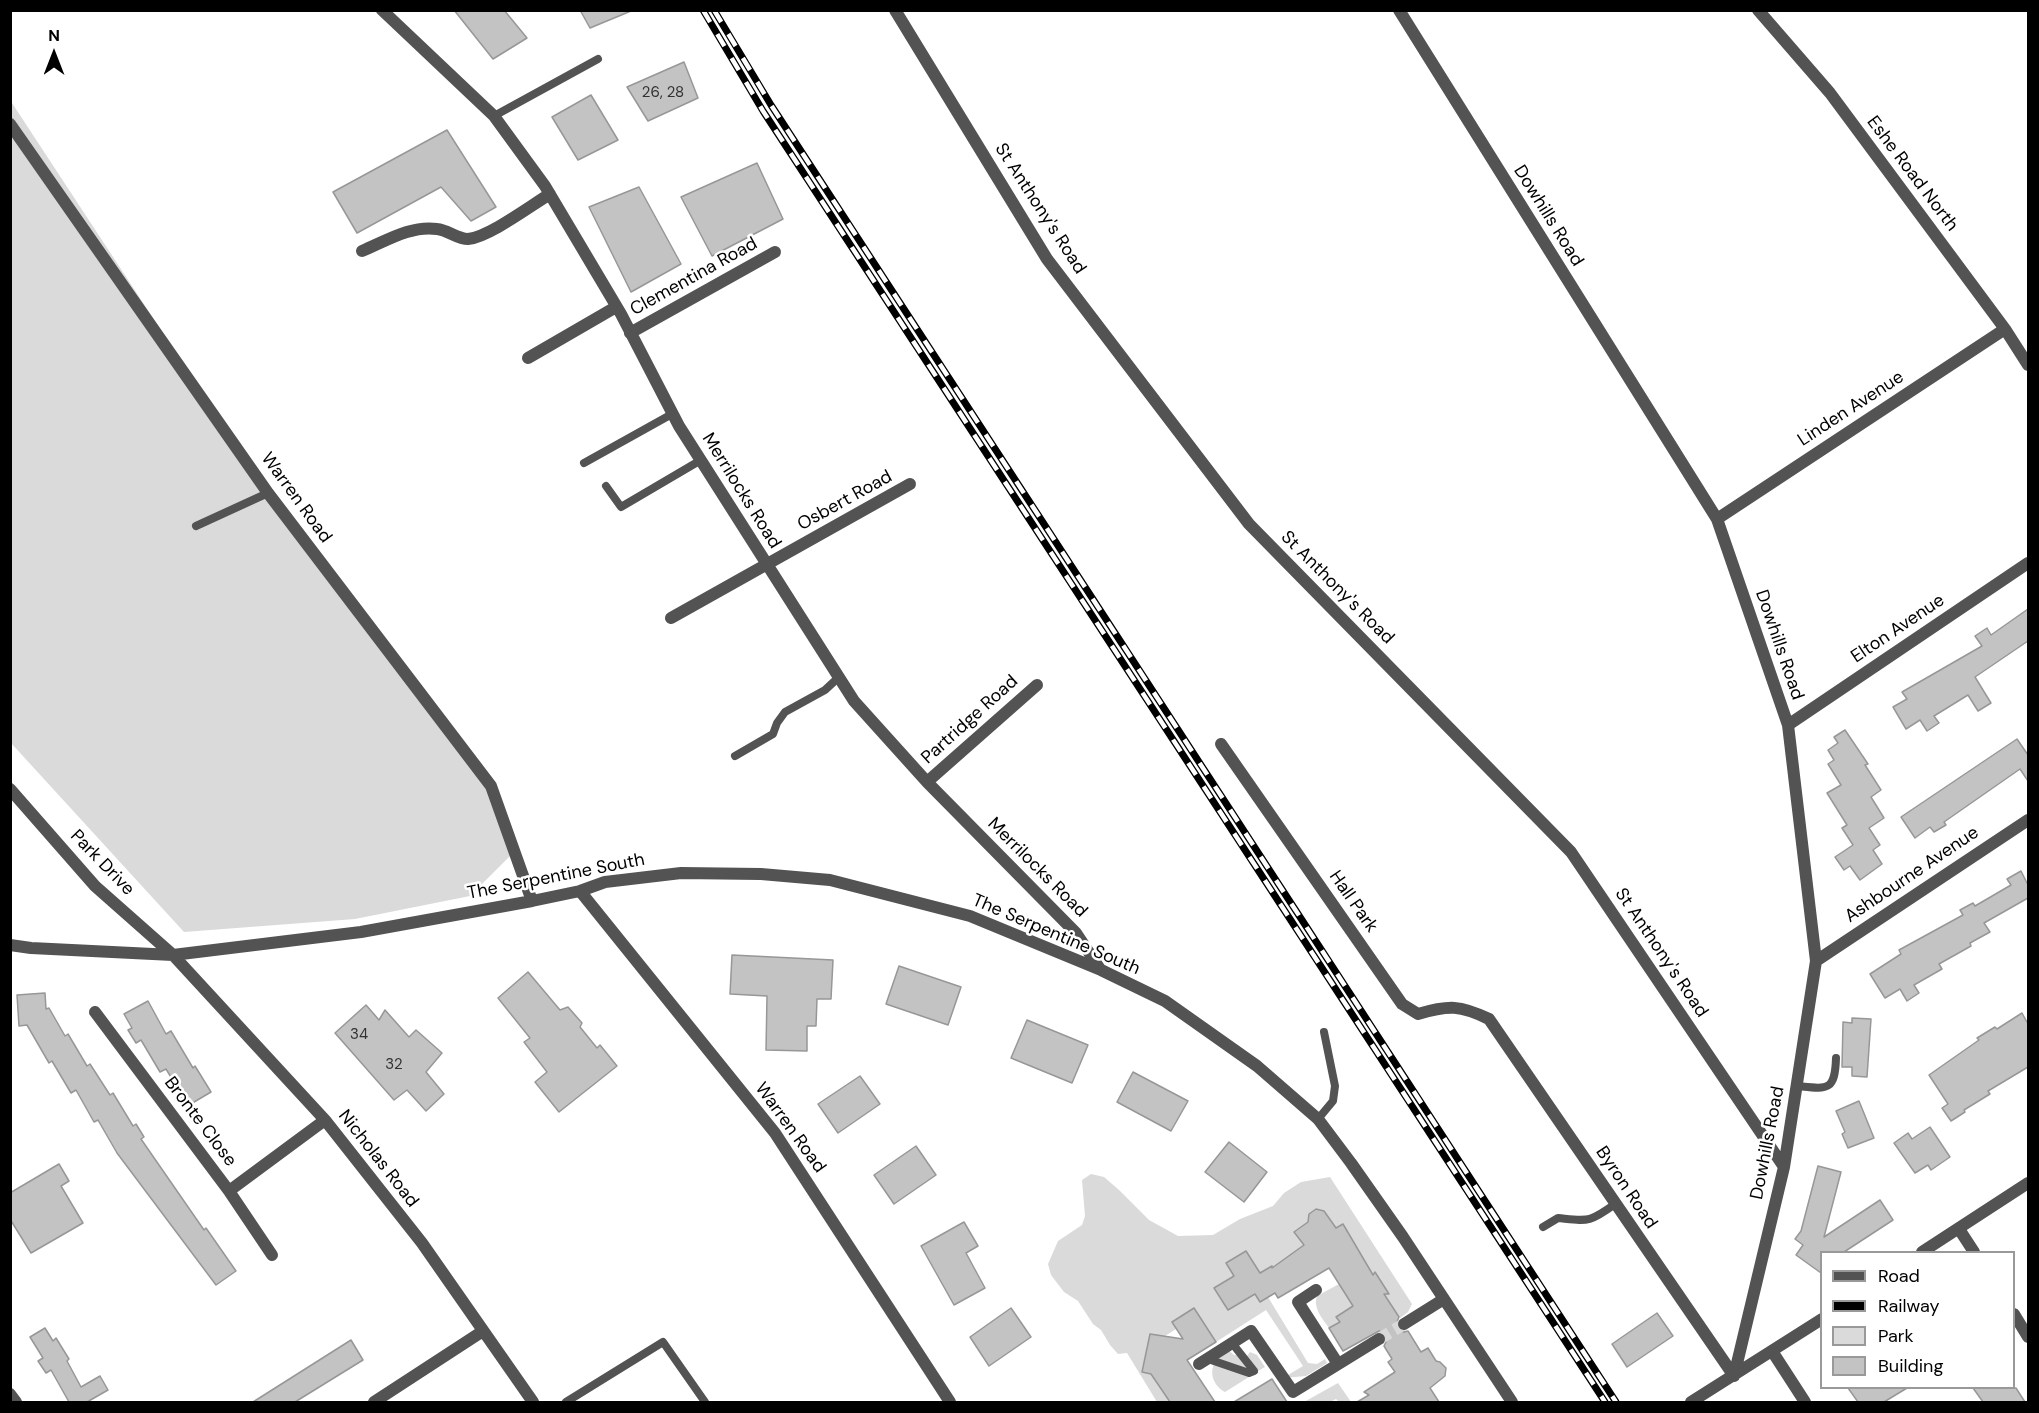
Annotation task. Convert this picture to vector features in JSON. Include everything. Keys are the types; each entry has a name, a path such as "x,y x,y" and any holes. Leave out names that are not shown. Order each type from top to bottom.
{"street":[{"name":"Merrilocks Road","path":"382,10 494,116 550,194 616,307 672,414 854,701 927,782 1076,933 1101,969"},
{"name":"St Anthony's Road","path":"895,10 1047,259 1249,524 1571,852 1784,1167"},
{"name":"Dowhills Road","path":"1399,10 1717,519 1788,725 1816,961 1784,1167 1734,1376"},
{"name":"Eshe Road North","path":"1758,10 1830,93 2005,329 2028,365"},
{"name":"Warren Road","path":"10,124 268,493 492,786 532,901"},
{"path":"362,251 414,229 440,229 453,236 466,239 482,236 550,194"},
{"name":"Clementina Road","path":"630,333 775,252"},
{"path":"528,358 616,307"},
{"name":"Linden Avenue","path":"1717,519 2005,329"},
{"name":"Osbert Road","path":"671,618 910,484"},
{"name":"Elton Avenue","path":"1788,725 2028,563"},
{"name":"Partridge Road","path":"927,782 1037,685"},
{"name":"Hall Park","path":"1221,744 1402,1004 1418,1014 1442,1007 1468,1009 1489,1019"},
{"name":"Park Drive","path":"10,789 95,886 173,956"},
{"name":"Ashbourne Avenue","path":"1816,961 2028,820"},
{"name":"The Serpentine South","path":"10,945 173,956 361,932 532,901 580,891 605,882 681,873 761,874 830,880 970,916 1101,969 1174,1008 1257,1066 1318,1119 1358,1172 1512,1402"},
{"name":"Warren Road","path":"580,891 775,1133 950,1402"},
{"name":"Nicholas Road","path":"173,956 325,1120 422,1243 533,1402"},
{"name":"Bronte Close","path":"95,1012 229,1191 272,1255"},
{"name":"Byron Road","path":"1489,1019 1734,1376"},
{"path":"229,1191 325,1120"},
{"path":"1925,1251 2028,1183"},
{"path":"1959,1229 1973,1251"},
{"path":"1316,1290 1298,1302 1338,1364"},
{"path":"1404,1324 1444,1299"},
{"path":"2015,1317 2028,1337"},
{"path":"1691,1402 1820,1320"},
{"path":"374,1402 483,1331"},
{"path":"1204,1361 1251,1331 1293,1392 1379,1339"},
{"path":"1772,1351 1805,1402"},
{"path":"10,1394 16,1402"}],"lane":[{"path":"494,116 598,59"},
{"path":"584,463 672,414"},
{"path":"606,486 621,507 700,460"},
{"path":"196,526 268,493"},
{"path":"735,756 773,734 785,712 825,690 839,677"},
{"path":"1318,1119 1332,1101 1335,1086 1324,1032"},
{"path":"1797,1086 1821,1088 1830,1084 1835,1077 1836,1058"},
{"path":"1543,1227 1558,1218 1580,1221 1590,1219 1615,1204"},
{"path":"566,1402 663,1342 705,1402"},
{"path":"1204,1361 1249,1373 1254,1371 1232,1343"}],"green space":[{"path":"10,100 268,493 491,786 514,852 470,896 355,919 184,932 11,743"},
{"path":"1091,1174 1104,1177 1149,1220 1178,1236 1213,1235 1240,1219 1273,1206 1284,1193 1301,1182 1330,1177 1412,1304 1408,1312 1400,1318 1384,1294 1388,1293 1375,1273 1373,1275 1343,1224 1331,1231 1326,1226 1329,1218 1324,1211 1316,1210 1309,1214 1308,1222 1294,1232 1306,1248 1273,1269 1271,1266 1262,1276 1246,1251 1226,1263 1234,1276 1214,1289 1228,1310 1255,1294 1260,1302 1268,1297 1308,1363 1317,1364 1325,1359 1327,1363 1306,1376 1283,1378 1303,1366 1266,1310 1216,1342 1194,1308 1172,1322 1176,1329 1165,1336 1150,1334 1142,1372 1157,1375 1160,1388 1170,1402 1157,1402 1127,1353 1118,1354 1101,1330 1093,1324 1078,1301 1064,1292 1051,1275 1048,1264 1058,1241 1082,1225 1085,1216 1082,1180"},
{"path":"1339,1284 1353,1306 1337,1316 1340,1322 1329,1328 1317,1309 1316,1300 1317,1296"},
{"path":"1227,1349 1234,1355 1238,1355 1247,1369 1218,1360 1219,1354"},
{"path":"1250,1352 1257,1355 1265,1367 1258,1371 1247,1356"},
{"path":"1214,1364 1249,1377 1225,1392 1214,1380 1212,1372"},
{"path":"1338,1383 1351,1402 1339,1402 1336,1399 1330,1402 1304,1402"}],"building":[{"path":"454,10 504,10 527,38 493,59"},
{"path":"580,10 631,10 631,11 590,28"},
{"path":"684,62 698,98 648,121 627,87"},
{"path":"591,95 618,140 578,160 552,117"},
{"path":"447,130 496,207 471,221 441,187 357,233 333,192"},
{"path":"757,163 783,219 712,256 681,197"},
{"path":"639,187 681,264 631,292 589,207"},
{"path":"2028,609 2028,641 1975,677 1991,703 1978,711 1968,695 1934,716 1939,723 1927,731 1920,720 1906,729 1893,707 1907,699 1902,692 1982,646 1975,636 1987,628 1991,635"},
{"path":"1845,730 1868,764 1865,765 1881,790 1871,797 1884,818 1869,828 1880,845 1873,850 1882,864 1860,880 1850,866 1844,870 1835,857 1853,845 1842,828 1847,825 1827,793 1841,785 1828,764 1834,760 1828,750 1838,743 1834,737"},
{"path":"2017,739 2028,755 2028,781 2020,769 1944,822 1946,825 1934,832 1930,827 1915,838 1901,817"},
{"path":"2021,871 2028,885 2028,898 1984,923 1990,932 1939,964 1942,969 1914,985 1919,993 1907,1001 1900,989 1885,998 1870,974 1901,954 1899,950 1963,915 1960,910 1973,903 1975,906 2011,885 2007,879"},
{"path":"732,955 833,960 831,999 817,999 816,1026 807,1026 807,1051 766,1050 767,996 730,994"},
{"path":"899,966 961,987 948,1025 886,1004"},
{"path":"528,972 560,1010 568,1007 582,1023 580,1027 597,1048 600,1045 617,1066 559,1112 535,1082 547,1072 524,1042 530,1038 498,998"},
{"path":"45,993 46,1009 49,1008 65,1036 68,1034 87,1066 90,1064 110,1095 113,1093 133,1126 136,1124 144,1137 141,1139 204,1230 206,1228 236,1271 216,1285 117,1153 98,1120 94,1122 76,1090 71,1093 52,1061 49,1063 27,1025 19,1026 17,995"},
{"path":"148,1001 166,1034 171,1031 193,1068 195,1066 211,1092 184,1108 176,1094 180,1092 166,1069 160,1072 141,1040 136,1043 128,1030 132,1028 124,1014"},
{"path":"366,1005 379,1020 385,1010 409,1037 416,1030 442,1053 426,1072 444,1094 426,1111 407,1090 394,1100 335,1033"},
{"path":"2022,1013 2028,1024 2028,1067 1988,1091 1990,1094 1951,1121 1942,1108 1948,1104 1929,1075 1979,1040 1977,1038 1995,1027 1997,1029"},
{"path":"1852,1018 1871,1019 1867,1077 1852,1076 1852,1067 1842,1067 1843,1022 1852,1023"},
{"path":"1027,1020 1088,1045 1072,1083 1011,1058"},
{"path":"1133,1072 1188,1101 1171,1131 1117,1102"},
{"path":"860,1076 880,1104 838,1133 818,1104"},
{"path":"1859,1101 1874,1138 1848,1148 1842,1134 1845,1132 1836,1111"},
{"path":"1930,1127 1950,1157 1931,1170 1928,1165 1915,1173 1894,1143 1908,1133 1912,1139"},
{"path":"1229,1142 1267,1172 1244,1202 1205,1172"},
{"path":"916,1146 936,1175 894,1204 874,1175"},
{"path":"59,1164 69,1181 61,1186 83,1223 31,1253 10,1219 10,1193"},
{"path":"1818,1166 1841,1172 1824,1237 1880,1200 1893,1220 1846,1251 1820,1251 1820,1272 1796,1255 1803,1245 1795,1239 1801,1231"},
{"path":"1316,1209 1324,1211 1336,1228 1343,1224 1373,1275 1375,1272 1389,1294 1384,1294 1399,1317 1396,1324 1397,1329 1408,1331 1421,1352 1428,1348 1436,1361 1446,1368 1445,1376 1430,1388 1439,1402 1357,1402 1369,1395 1364,1392 1395,1372 1388,1362 1392,1359 1384,1346 1386,1335 1379,1331 1343,1351 1329,1328 1340,1322 1336,1317 1353,1306 1329,1268 1278,1298 1275,1293 1260,1302 1255,1294 1228,1310 1214,1288 1234,1276 1226,1263 1246,1251 1260,1273 1272,1266 1272,1268 1304,1245 1294,1232 1308,1222 1309,1214"},
{"path":"964,1222 978,1246 966,1253 985,1288 954,1305 921,1246"},
{"path":"1011,1308 1031,1337 989,1366 970,1337"},
{"path":"1194,1308 1216,1342 1187,1360 1215,1402 1170,1402 1151,1374 1142,1372 1150,1334 1183,1339 1172,1322"},
{"path":"1657,1313 1673,1336 1627,1367 1612,1344"},
{"path":"45,1328 53,1341 56,1338 69,1359 67,1361 81,1387 100,1376 108,1390 87,1402 69,1402 51,1370 46,1373 38,1361 43,1358 30,1337"},
{"path":"351,1340 363,1360 295,1402 253,1402"},
{"path":"1272,1379 1287,1402 1234,1402"},
{"path":"2016,1388 2025,1402 1983,1402 1974,1389"},
{"path":"1849,1389 1905,1389 1884,1402 1858,1402"}],"tunnel":[{"path":"1379,1339 1404,1324"}],"railway":[{"path":"703,10 763,111 1605,1402"},
{"path":"714,10 771,105 1616,1402"}]}
